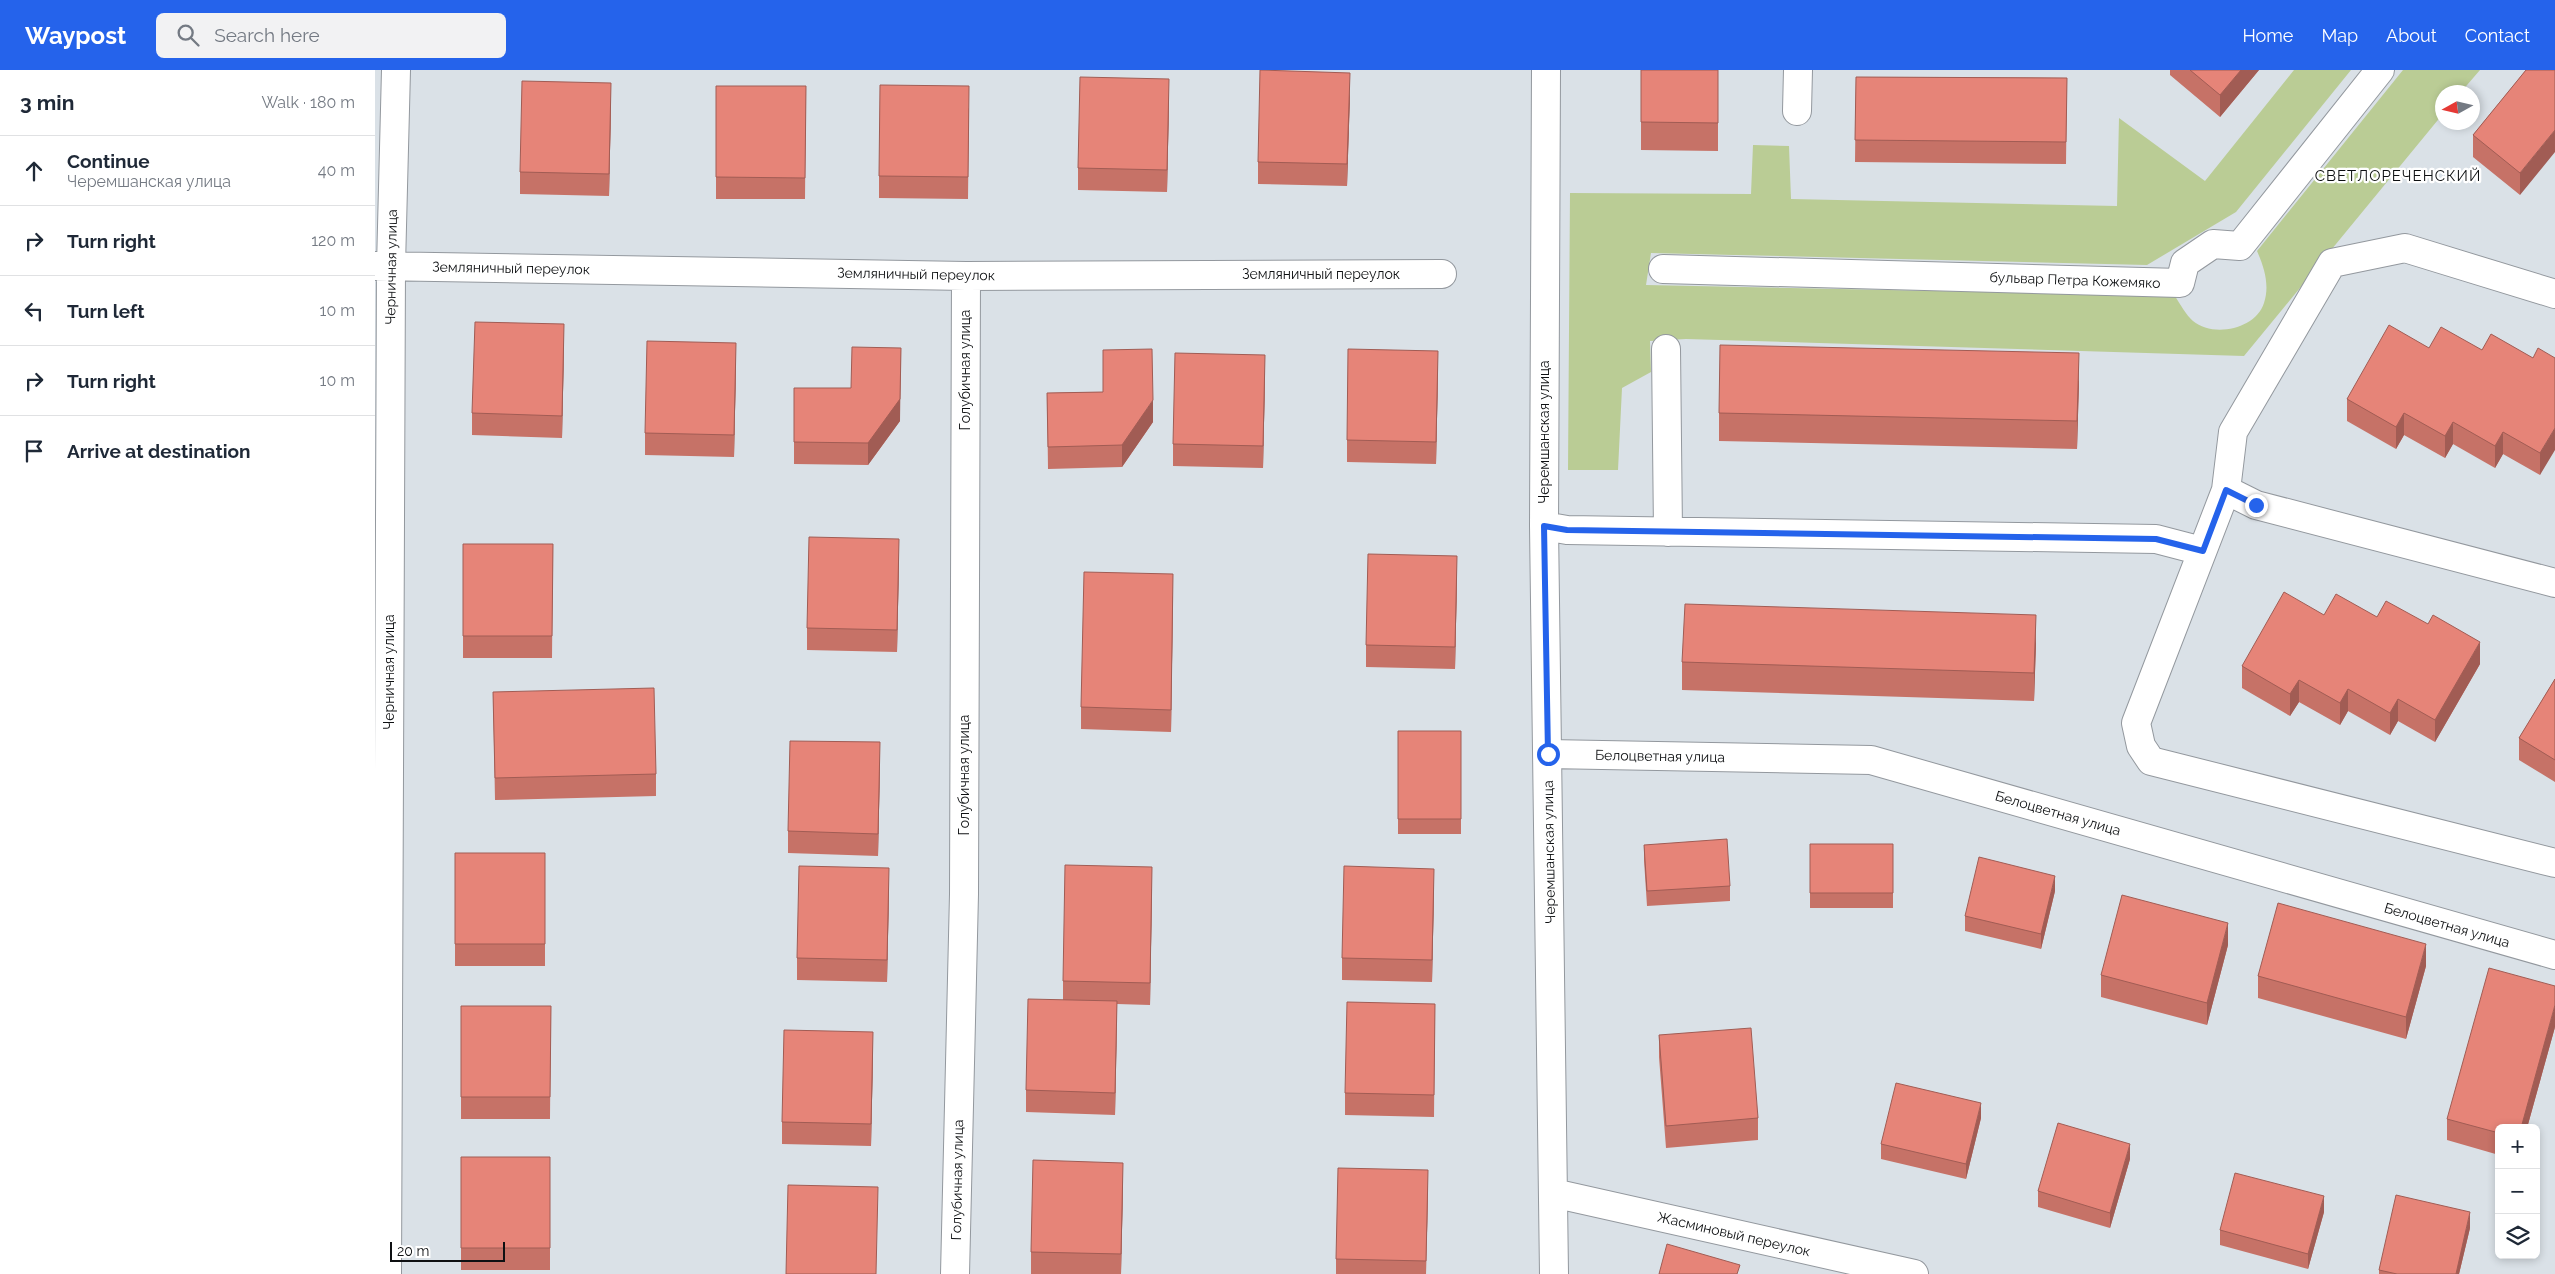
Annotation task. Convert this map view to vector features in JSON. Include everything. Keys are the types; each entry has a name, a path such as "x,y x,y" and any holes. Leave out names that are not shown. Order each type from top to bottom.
{"street":[{"name":"Черничная улица","path":"387,1274 383,266 396,70"},
{"name":"Черемшанская улица","path":"1546,70 1555,528 1548,754 1555,1274"},
{"path":"1797,111 1798,70"},
{"name":"бульвар Петра Кожемяко","path":"1663,269 2180,283 2185,263 2213,244 2240,246 2380,70"},
{"path":"2555,294 2405,248 2332,263 2233,432 2226,490 2136,723 2141,746 2151,761 2555,863"},
{"name":"Земляничный переулок","path":"383,266 966,276 1442,274"},
{"name":"Голубичная улица","path":"955,1274 964,894 966,276"},
{"path":"1666,349 1668,532"},
{"path":"2226,490 2256,505 2555,583"},
{"path":"1555,528 1668,532 2156,539 2203,551"},
{"name":"Белоцветная улица","path":"1548,754 1871,760 2555,955"},
{"name":"Жасминовый переулок","path":"1553,1193 1914,1274"}],"green space":[{"path":"2294,70 2351,70 2236,212 2147,265 1651,253 1646,285 2175,296 2190,319 2201,326 2222,330 2233,328 2243,325 2252,319 2264,303 2266,283 2264,270 2257,251 2403,70 2480,70 2467,85 2435,85 2435,124 2244,356 1686,339 1650,341 1651,372 1622,388 1618,470 1568,470 1570,193 1751,194 1753,145 1789,146 1791,199 2117,206 2119,118 2205,181"}],"building":[{"path":"1260,70 1350,73 1347,164 1258,162"},
{"path":"1641,70 1718,70 1718,123 1641,122"},
{"path":"2190,70 2241,70 2220,95"},
{"path":"2526,70 2555,70 2555,130 2520,173 2473,135 2477,130 2480,130 2480,126"},
{"path":"1080,77 1169,79 1167,170 1078,168"},
{"path":"1856,77 2067,78 2066,142 1855,140"},
{"path":"522,81 611,83 609,174 520,172"},
{"path":"880,85 969,86 968,177 879,176"},
{"path":"716,86 806,86 805,178 716,177"},
{"path":"475,322 564,324 562,416 472,413"},
{"path":"2389,325 2429,348 2441,327 2482,350 2491,334 2533,358 2538,348 2555,358 2555,428 2540,453 2503,432 2495,446 2453,422 2445,436 2404,413 2396,427 2347,399"},
{"path":"647,341 736,343 734,435 645,433"},
{"path":"1720,345 2079,353 2077,421 1719,413"},
{"path":"852,347 901,348 900,399 868,443 794,442 794,388 851,388"},
{"path":"1152,349 1153,400 1122,445 1048,447 1047,393 1103,392 1103,350"},
{"path":"1348,349 1438,351 1436,442 1347,440"},
{"path":"1175,353 1265,355 1263,446 1173,444"},
{"path":"809,537 899,539 897,630 807,628"},
{"path":"463,544 553,544 552,636 463,636"},
{"path":"1368,554 1457,556 1455,647 1366,645"},
{"path":"1084,572 1173,574 1171,710 1081,707"},
{"path":"2284,592 2324,615 2336,594 2377,617 2386,601 2428,624 2433,615 2480,642 2435,720 2398,699 2390,713 2348,689 2340,703 2299,680 2290,694 2242,666"},
{"path":"1685,604 2036,615 2034,673 1682,662"},
{"path":"2555,679 2555,760 2519,738"},
{"path":"654,688 656,774 495,778 493,692"},
{"path":"1398,731 1461,731 1461,819 1398,819"},
{"path":"790,741 880,742 878,834 788,831"},
{"path":"1727,839 1730,886 1647,891 1644,845"},
{"path":"1810,844 1893,844 1893,893 1810,893"},
{"path":"455,853 545,853 545,944 455,944"},
{"path":"1979,857 2055,876 2041,934 1965,916"},
{"path":"1065,865 1152,867 1150,983 1063,981"},
{"path":"799,866 889,868 887,960 797,958"},
{"path":"1344,866 1434,869 1432,960 1342,958"},
{"path":"2122,895 2228,923 2207,1003 2101,975"},
{"path":"2278,903 2426,944 2406,1017 2258,976"},
{"path":"2489,968 2555,986 2555,1005 2522,1124 2495,1124 2495,1132 2447,1119"},
{"path":"1028,999 1117,1001 1115,1093 1026,1090"},
{"path":"1347,1002 1435,1004 1434,1095 1345,1093"},
{"path":"461,1006 551,1006 550,1097 461,1097"},
{"path":"1751,1028 1758,1118 1666,1126 1659,1035"},
{"path":"784,1030 873,1032 871,1124 782,1122"},
{"path":"1896,1083 1981,1103 1966,1164 1881,1144"},
{"path":"2058,1123 2130,1144 2110,1213 2038,1191"},
{"path":"461,1157 550,1157 550,1248 461,1248"},
{"path":"1033,1160 1123,1163 1121,1254 1031,1252"},
{"path":"1338,1168 1428,1170 1426,1261 1336,1259"},
{"path":"2235,1173 2324,1196 2308,1254 2220,1230"},
{"path":"788,1185 878,1187 876,1274 786,1274"},
{"path":"2396,1195 2470,1212 2456,1274 2397,1274 2379,1270"},
{"path":"1667,1244 1740,1265 1737,1274 1659,1274"}],"district":[{"name":"СВЕТЛОРЕЧЕНСКИЙ","path":"2398,176"}],"route":[{"path":"1548,754 1544,526 1567,530 2156,539 2203,551 2226,490 2256,505"}]}
